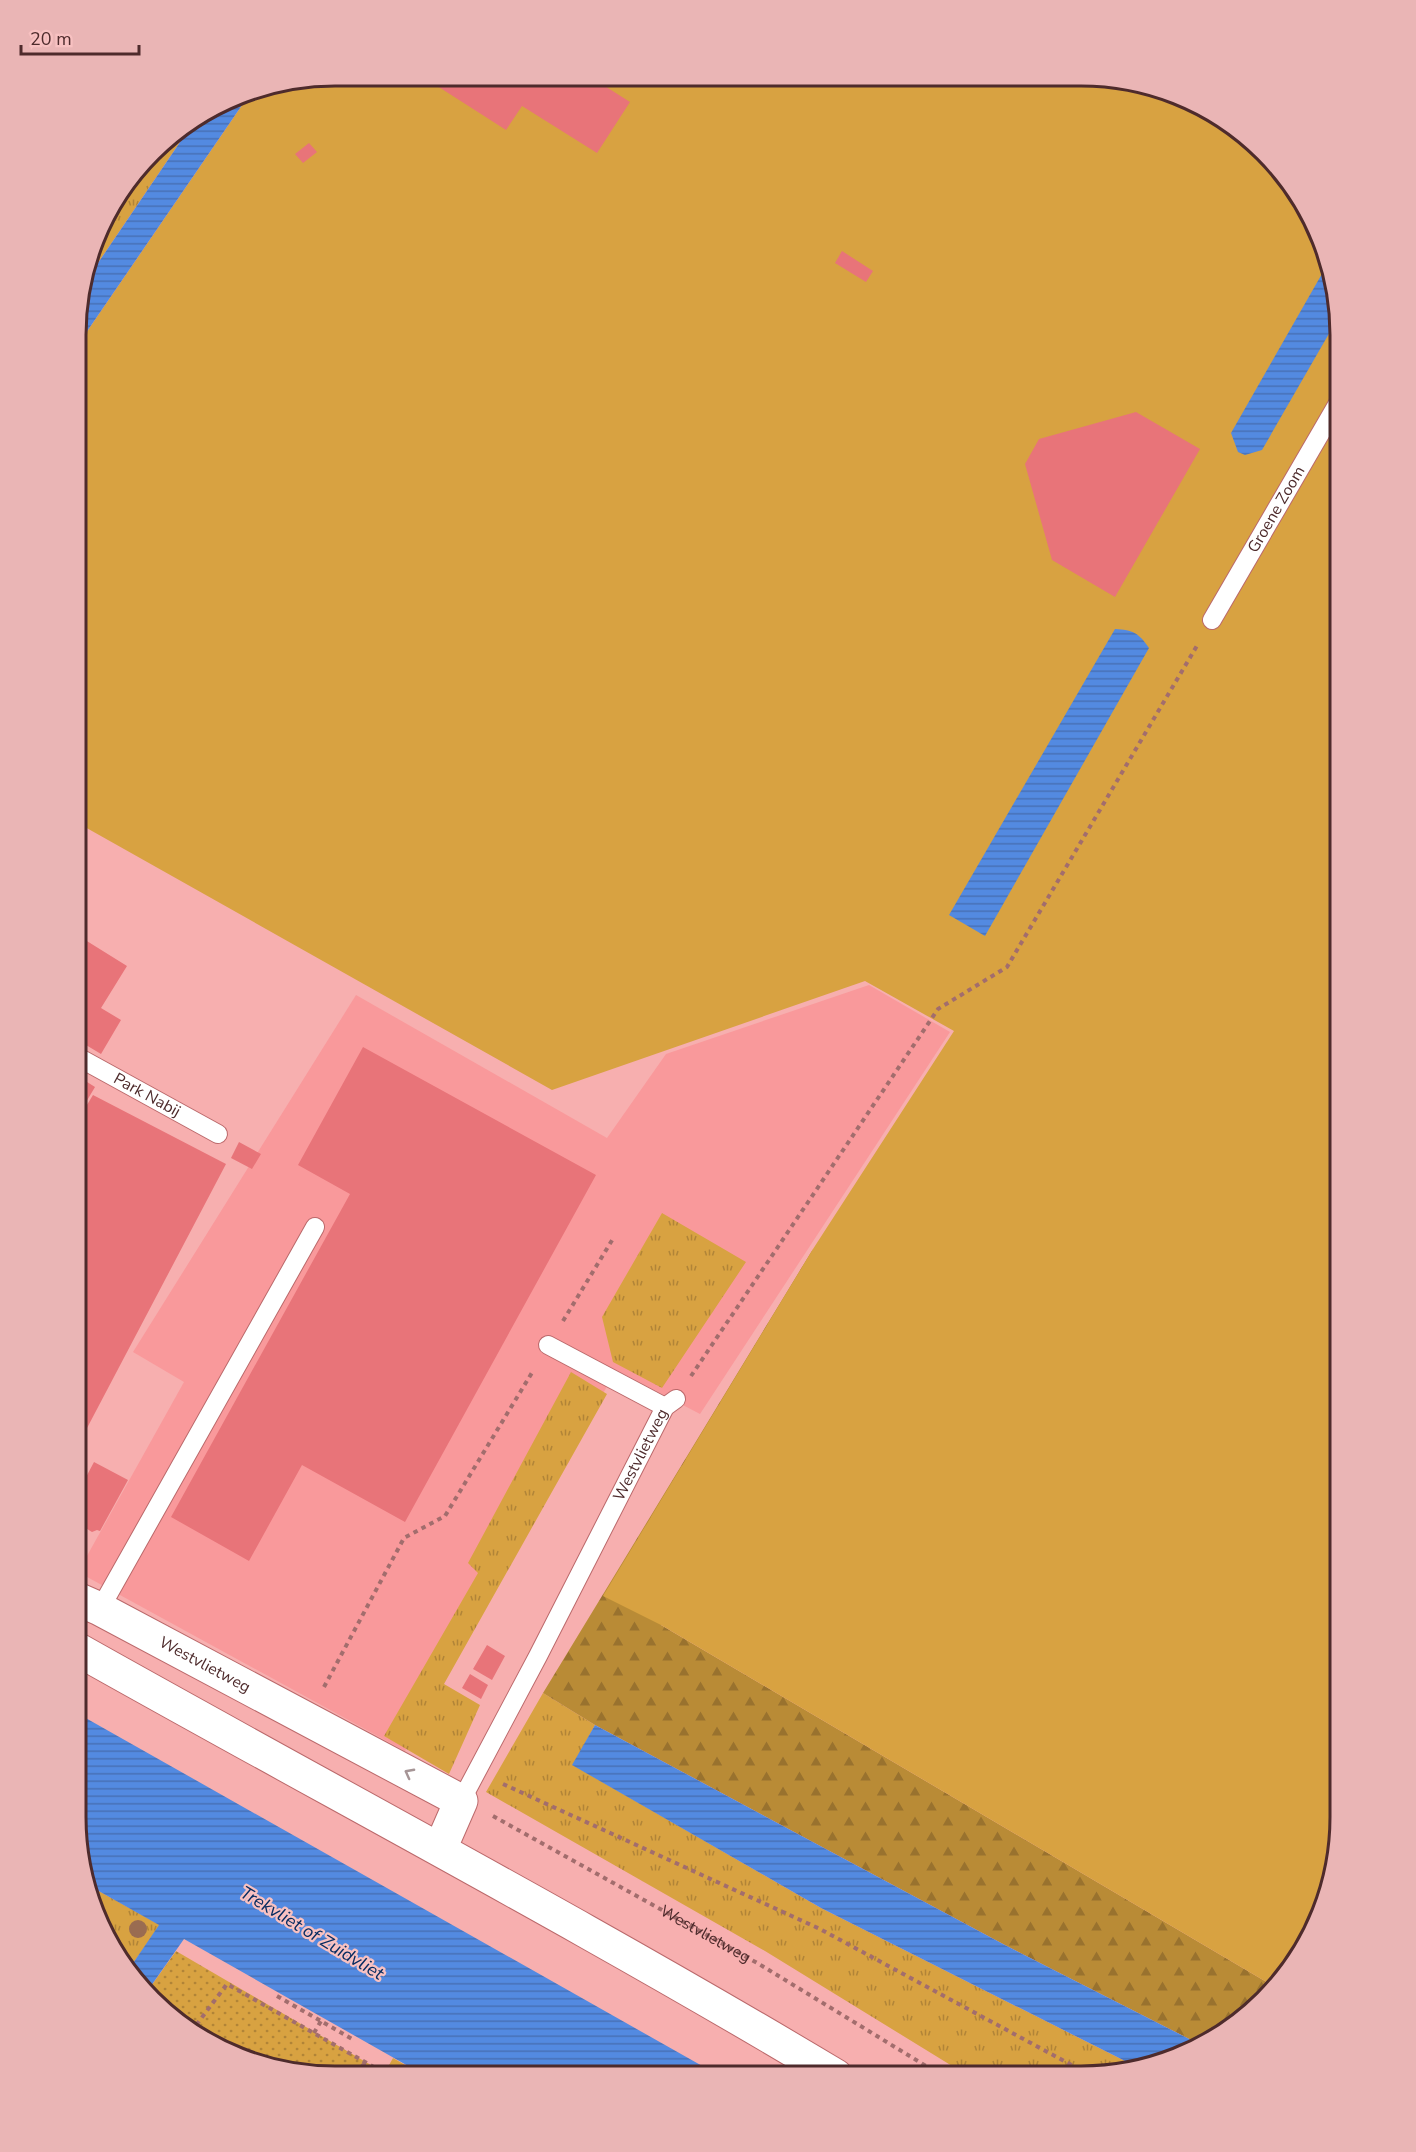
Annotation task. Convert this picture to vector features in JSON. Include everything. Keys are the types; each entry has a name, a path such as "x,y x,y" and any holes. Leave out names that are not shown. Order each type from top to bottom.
{"street":[{"name":"Westvlietweg","path":"88,1603 461,1801 440,1849"},
{"path":"86,1654 440,1849 729,2012 819,2066"}],"lane":[{"name":"Groene Zoom","path":"1212,620 1330,417"},
{"name":"Park Nabij","path":"86,1061 218,1134"},
{"path":"88,1603 315,1227"},
{"path":"549,1345 670,1403"},
{"name":"Westvlietweg","path":"461,1801 670,1403"}],"path":[{"path":"670,1403 938,1009 1006,967 1212,620"},
{"path":"344,1651 404,1538 445,1516 614,1237"},
{"path":"478,1767 508,1787 819,1929 1073,2066"},
{"name":"Westvlietweg","path":"461,1801 509,1823 759,1964 926,2066"},
{"path":"196,2025 227,1984 372,2066"},
{"path":"277,1996 354,2040"},
{"path":"314,2033 321,2021"},
{"path":"362,2066 367,2063"}],"shaded area":[{"path":"869,985 950,1032 700,1414 616,1370 405,1751 86,1576 86,1558 184,1382 133,1352 356,995 607,1138 666,1054"}],"green space":[{"path":"318,86 1098,86 1130,90 1177,104 1220,127 1258,158 1289,196 1312,239 1326,286 1330,318 1330,1834 1326,1866 1312,1913 1289,1956 1268,1983 661,1625 603,1596 813,1249 954,1031 865,981 552,1090 86,828 86,333 244,102 286,90"},
{"path":"184,136 95,268 104,239 127,196 158,158"},
{"path":"662,1213 746,1262 662,1388 613,1362 602,1317"},
{"path":"813,1249 661,1625 1268,1983 1246,2005 1220,2025 1193,2041 1003,1944 595,1725 543,1693"},
{"path":"571,1372 607,1394 444,1684 480,1705 449,1774 384,1736 478,1573 468,1563"},
{"path":"543,1693 595,1725 573,1765 821,1908 1128,2062 1098,2066 952,2066 765,1951 486,1792"},
{"path":"96,1890 160,1925 133,1964 111,1928"},
{"path":"176,1951 373,2066 318,2066 286,2062 239,2048 196,2025 151,1986"},
{"path":"393,2058 407,2066 389,2066"}],"water":[{"path":"244,102 86,333 90,286 95,268 184,136 224,111"},
{"path":"1323,273 1330,332 1262,450 1245,455 1238,452 1231,433"},
{"path":"1115,629 1135,633 1149,648 985,936 949,915"},
{"name":"Trekvliet of Zuidvliet","path":"86,1718 702,2066 408,2066 184,1939 151,1986 133,1964 159,1925 96,1890 90,1866 86,1834"},
{"path":"595,1725 1003,1944 1193,2041 1162,2053 1128,2062 821,1908 572,1765"}],"building":[{"path":"437,86 605,86 630,102 597,153 522,106 506,130"},
{"path":"309,143 317,152 303,163 295,154"},
{"path":"842,251 873,271 866,282 835,263"},
{"path":"1136,412 1200,449 1115,597 1052,560 1025,464 1039,439"},
{"path":"86,940 127,966 101,1008 121,1020 101,1054 86,1045"},
{"path":"363,1047 596,1175 405,1522 302,1465 249,1561 171,1517 350,1194 298,1165"},
{"path":"86,1081 95,1087 86,1102"},
{"path":"93,1095 226,1164 86,1430 87,1254 86,1107"},
{"path":"239,1142 261,1154 252,1169 231,1158"},
{"path":"94,1462 128,1480 100,1531 92,1532 86,1528 86,1477"},
{"path":"487,1645 505,1656 492,1680 473,1669"},
{"path":"470,1674 488,1685 481,1699 462,1688"}]}
